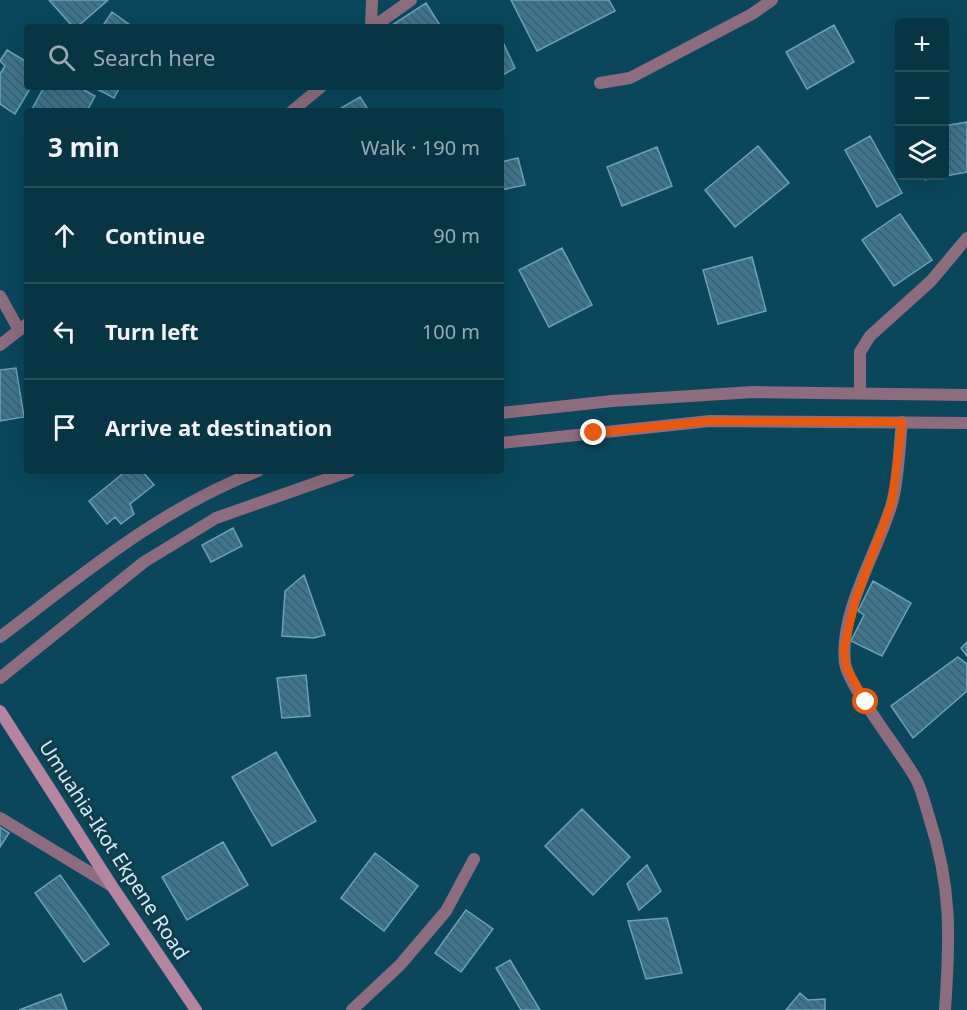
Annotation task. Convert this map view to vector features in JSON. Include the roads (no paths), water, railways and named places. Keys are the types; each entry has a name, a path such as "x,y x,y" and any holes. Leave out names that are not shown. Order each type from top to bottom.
{"main road":[{"name":"Umuahia-Ikot Ekpene Road","path":"0,711 112,886 196,1010"}],"street":[{"path":"372,0 372,24"},
{"path":"376,24 411,0"},
{"path":"600,83 630,78 752,14 772,0"},
{"path":"296,108 317,90"},
{"path":"860,393 860,352 870,336 931,281 967,238"},
{"path":"0,296 23,327 0,345"},
{"path":"504,413 612,401 742,393 967,395"},
{"path":"504,443 711,421 967,423"},
{"path":"902,422 892,502 855,601 844,648 846,667 855,686 917,781 932,827 945,874 949,905 950,935 945,1010"},
{"path":"0,637 130,539 192,501 251,474"},
{"path":"0,678 144,562 216,518 341,474"},
{"path":"0,818 112,886"},
{"path":"352,1010 400,965 446,911 474,859"}]}
